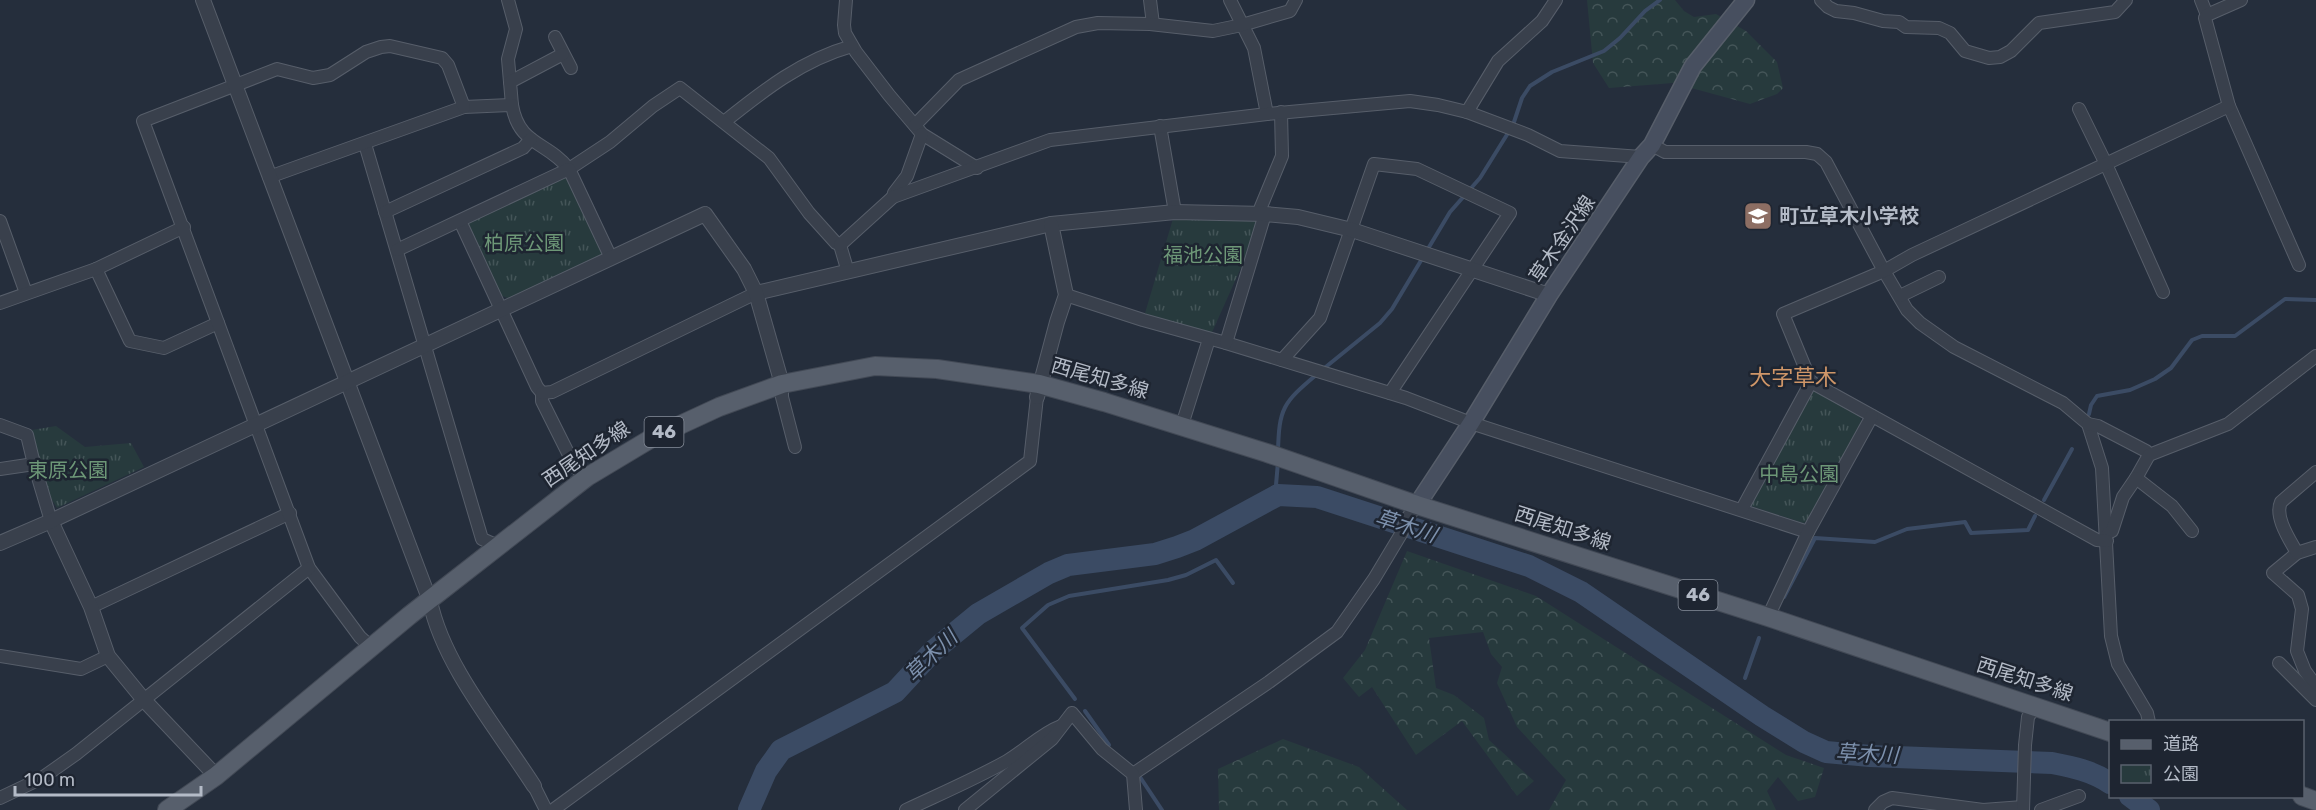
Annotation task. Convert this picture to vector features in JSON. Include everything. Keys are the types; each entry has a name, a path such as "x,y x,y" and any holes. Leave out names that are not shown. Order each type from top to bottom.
{"main road":[{"name":"草木金沢線","path":"1413,511 1471,423 1549,295 1647,151 1693,66 1746,0"},
{"name":"西尾知多線","path":"167,810 216,776 371,647 587,477 681,423 719,407 782,384 875,366 937,369 1182,425 1285,459 1413,511 1767,617 2036,705 2109,732"}],"street":[{"path":"203,0 430,601 434,618 464,680 534,786 546,810"},
{"path":"508,0 516,29 508,58 516,123 523,133 563,162 569,169 611,258"},
{"path":"846,0 844,25 852,46 918,130 977,168"},
{"path":"1150,0 1153,24"},
{"path":"1230,0 1254,48 1267,114"},
{"path":"893,197 908,176 918,130 959,80 1076,27 1098,23 1153,24 1213,31 1290,11 1296,0"},
{"path":"1467,112 1498,61 1542,21 1556,0"},
{"path":"1821,0 1836,12 1854,13 1883,21 1899,22 1906,27 1940,28 1950,33 1965,51 1989,58 2000,57 2011,51 2039,23 2115,12 2127,0"},
{"path":"2201,0 2207,15 2205,24 2229,106 2299,265"},
{"path":"2207,15 2241,0"},
{"path":"555,37 571,68"},
{"path":"371,647 360,637 309,568 258,424 143,121 277,69 322,78 372,49 390,46 444,60 464,107"},
{"path":"724,122 799,67 827,53 852,46"},
{"path":"510,82 563,54"},
{"path":"397,250 569,169 610,142 653,105 680,88 769,158 808,213 840,245 848,272"},
{"path":"840,245 893,197 1050,140 1281,112 1410,101 1467,112 1560,151 1806,152 1817,154 1831,169 1907,310 1920,323 1947,343 2063,403 2088,424 2098,426 2146,451 2149,455"},
{"path":"269,177 464,107 512,105"},
{"path":"2229,106 1884,270 1783,314 1811,382 2097,540 2107,537 2112,531 2123,497 2149,455 2228,424 2316,357"},
{"path":"2079,109 2163,292"},
{"path":"1226,343 1262,214 1282,156 1281,112"},
{"path":"1160,126 1174,212"},
{"path":"385,212 523,148 531,139"},
{"path":"365,144 482,539 498,546"},
{"path":"1282,360 1320,318 1374,164 1417,169 1510,213 1390,393"},
{"path":"542,393 552,392 756,292 1051,224 1174,212 1262,214 1298,218 1352,230 1418,250 1549,295"},
{"path":"0,543 51,522 705,213 744,269 756,292 782,384 782,397 795,447"},
{"path":"0,221 26,293"},
{"path":"460,221 537,387 542,393 542,401 575,467 587,477"},
{"path":"553,810 1030,461 1038,391 1066,295 1051,224"},
{"path":"0,303 96,269 184,227"},
{"path":"96,269 130,341 164,348 219,323"},
{"path":"1900,296 1939,277"},
{"path":"1066,295 1390,393 1471,423 1808,532"},
{"path":"1182,425 1209,339"},
{"path":"1742,509 1811,382"},
{"path":"1767,617 1808,532 1872,416"},
{"path":"0,424 27,435 51,522 91,607 108,656 144,700 216,776"},
{"path":"2088,424 2102,468 2111,636 2118,664 2148,720"},
{"path":"0,469 34,464"},
{"path":"2296,553 2283,524 2279,507 2281,502 2316,472"},
{"path":"2136,478 2172,506 2192,531"},
{"path":"1132,774 1269,682 1337,632 1374,579 1413,511"},
{"path":"91,607 290,513"},
{"path":"2316,547 2296,553 2273,573 2298,595 2302,609 2297,651 2312,674 2316,686"},
{"path":"0,798 42,778 309,568"},
{"path":"0,656 81,669 108,656"},
{"path":"2279,663 2316,700"},
{"path":"1875,810 1883,802 1892,798 1983,810 2023,808 2028,717 2036,705"},
{"path":"965,810 1052,739 1072,713 1102,749 1132,774 1136,810"},
{"path":"906,810 994,768 1012,758 1047,731 1061,726"},
{"path":"2040,810 2079,796"}],"green space":[{"path":"1587,0 1675,0 1684,11 1694,17 1716,14 1746,31 1777,62 1783,88 1777,94 1750,104 1673,83 1609,88 1593,63"},
{"name":"柏原公園","path":"568,175 604,253 514,300 499,295 460,221"},
{"name":"福池公園","path":"1175,212 1265,214 1209,339 1143,320"},
{"name":"中島公園","path":"1811,389 1860,414 1861,422 1809,521 1803,523 1748,505"},
{"name":"東原公園","path":"56,426 85,447 131,443 144,467 57,508 28,462 20,432"},
{"path":"1407,551 1536,596 1786,755 1824,768 1815,797 1798,801 1778,777 1767,791 1776,810 1549,810 1566,780 1517,727 1497,683 1502,667 1491,654 1483,632 1429,638 1436,688 1454,695 1484,718 1489,740 1534,781 1517,796 1462,721 1416,755 1372,687 1359,697 1343,678 1365,650"},
{"path":"1283,739 1359,767 1407,810 1219,810 1218,769"}],"waterway":[{"path":"1322,370 1380,323 1392,309 1450,212 1480,178 1513,125 1522,98 1530,86 1552,72 1604,51 1620,38 1645,11 1660,0"},
{"path":"2089,414 2091,405 2097,396 2130,390 2155,379 2171,368 2192,340 2202,336 2235,336 2285,299 2316,300"},
{"path":"1278,452 1280,425 1285,407 1296,393 1316,375"},
{"path":"2044,500 2072,449"},
{"path":"1278,462 1276,485 1278,495"},
{"name":"草木川","path":"749,810 766,771 781,750 895,692 933,651 978,614 1049,573 1068,565 1155,554 1177,547 1195,540 1278,495 1317,497 1529,566 1581,592 1762,716 1804,742 1826,752 1870,756 2052,763 2089,772 2109,782"},
{"path":"1784,597 1815,538 1875,542 1907,529 1965,522 1971,533 2028,530 2035,516"},
{"path":"1075,699 1022,628 1048,605 1069,596 1168,580 1186,575 1216,560 1233,583"},
{"path":"1745,678 1759,638"},
{"path":"1085,711 1109,745"},
{"path":"1140,777 1162,810"},
{"name":"草木川","path":"2133,798 2149,810"}],"place":[{"name":"町立草木小学校","path":"1758,216"}],"district":[{"name":"大字草木","path":"1793,377"}]}
